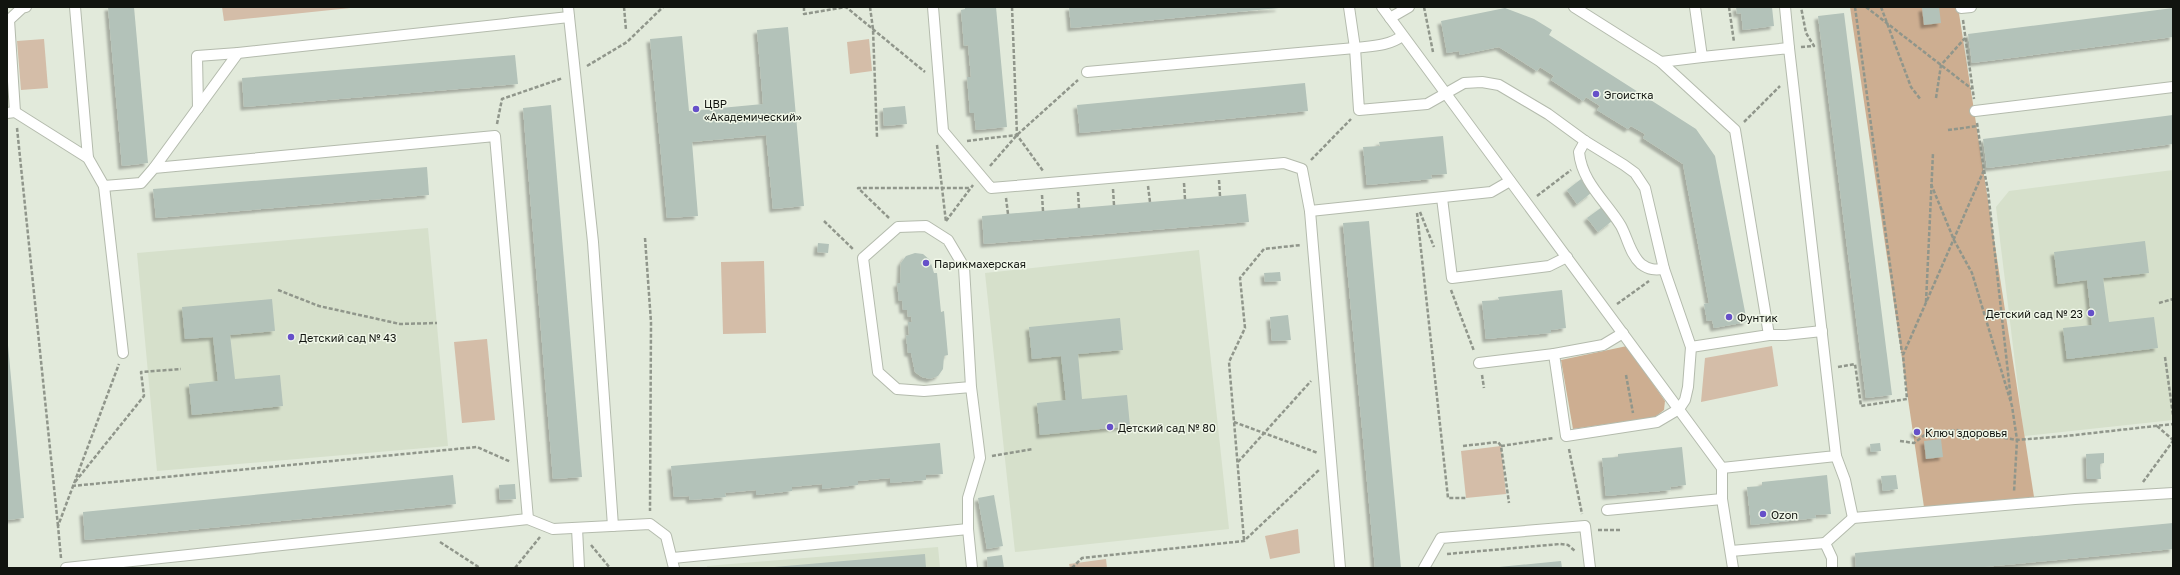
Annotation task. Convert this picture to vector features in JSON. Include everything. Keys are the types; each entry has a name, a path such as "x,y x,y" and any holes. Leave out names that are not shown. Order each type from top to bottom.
{"lane":[{"path":"26,7 22,8 9,20 11,112 88,158"},
{"path":"75,7 88,158 104,186 123,353"},
{"path":"933,7 943,131 991,188 1284,163 1302,168 1310,211 1340,568"},
{"path":"1349,7 1355,48 1359,110 1427,104 1464,84 1482,82 1499,85 1548,114 1585,141 1635,173 1645,188 1664,269 1691,347 1688,387 1685,400 1679,409 1657,422 1566,436 1554,354"},
{"path":"1382,7 1722,468 1722,499 1733,568"},
{"path":"1390,18 1409,7"},
{"path":"1574,7 1661,62 1735,130 1769,334"},
{"path":"1695,7 1702,58"},
{"path":"1785,7 1836,456 1845,480 1853,518"},
{"path":"1961,8 1971,7"},
{"path":"198,108 197,56 238,53 569,12 593,242 613,526"},
{"path":"1087,72 1355,48 1386,44 1395,41 1402,36"},
{"path":"1661,62 1789,48"},
{"path":"104,186 141,183 154,168 238,53"},
{"path":"1975,111 2173,87"},
{"path":"154,168 495,136 528,519"},
{"path":"1585,141 1579,152 1580,163 1585,177 1621,227 1634,256 1642,265 1651,270 1664,269"},
{"path":"1310,211 1491,192 1510,181"},
{"path":"1442,198 1452,278 1549,266 1567,257"},
{"path":"971,387 924,391 897,389 878,372 864,258 898,227 926,226 948,240 964,267 971,387 980,458 968,498 968,529 972,568"},
{"path":"1691,347 1769,334 1785,335 1822,331"},
{"path":"1479,363 1554,354 1603,345 1623,333"},
{"path":"1722,468 1836,456"},
{"path":"1731,551 1825,543 1853,518 2013,504 2173,493"},
{"path":"1607,510 1722,499"},
{"path":"64,564 424,531 528,519 554,529 650,524 666,536 674,563 968,529"},
{"path":"1424,568 1442,538 1585,526 1590,568"},
{"path":"577,528 579,568"},
{"path":"1825,543 1832,558 1832,568"}],"path":[{"path":"624,7 626,30"},
{"path":"804,7 804,14 846,7 939,83"},
{"path":"870,7 873,29 877,137"},
{"path":"1016,7 1012,8 1017,135 1052,183"},
{"path":"1424,7 1433,53"},
{"path":"1729,7 1736,54"},
{"path":"1789,48 1814,46 1806,33 1801,7"},
{"path":"1827,368 1855,364 1861,406 1907,399 1903,355 1855,7"},
{"path":"1866,7 1972,89"},
{"path":"1882,7 1911,87 1921,100"},
{"path":"1961,8 1988,191 2017,440 2013,504"},
{"path":"1936,98 1941,65 1965,38"},
{"path":"1735,130 1771,96 1792,71"},
{"path":"946,222 970,188 1017,135 1087,72"},
{"path":"1302,168 1359,110"},
{"path":"11,112 58,526 64,564"},
{"path":"1948,130 1978,126"},
{"path":"953,142 1017,135"},
{"path":"937,139 948,240"},
{"path":"1926,305 1933,152"},
{"path":"1527,203 1580,163"},
{"path":"1903,355 1984,170"},
{"path":"1931,184 1954,240 1972,273 2012,406"},
{"path":"898,227 858,188 991,188"},
{"path":"1416,200 1436,252"},
{"path":"1416,200 1448,498 1466,498"},
{"path":"824,221 864,258"},
{"path":"645,238 651,322 650,524"},
{"path":"1244,541 1229,362 1245,328 1240,278 1264,249 1313,243"},
{"path":"1607,312 1649,281 1651,270"},
{"path":"1450,289 1479,363 1484,388"},
{"path":"278,290 319,306 400,324 437,323"},
{"path":"2159,303 2173,299"},
{"path":"58,526 123,353"},
{"path":"2165,357 2173,415"},
{"path":"72,486 144,396 141,372 181,368"},
{"path":"1238,463 1323,368"},
{"path":"1626,375 1632,405"},
{"path":"1072,568 1082,558 1244,541 1331,458 1234,422"},
{"path":"1900,441 1914,443 1926,434 1956,430 2017,440 2173,424"},
{"path":"2132,497 2173,440 2157,426"},
{"path":"1502,446 1566,436 1585,526"},
{"path":"1463,446 1498,442 1502,446 1508,503"},
{"path":"72,486 477,447 524,468"},
{"path":"980,458 1033,449"},
{"path":"515,568 548,527"},
{"path":"577,528 610,568"},
{"path":"424,531 480,568"},
{"path":"1443,556 1447,554 1560,544 1568,545 1578,556"}],"shaded area":[{"path":"222,7 360,7 224,21"},
{"path":"1850,7 1958,7 2034,497 1924,507"},
{"path":"44,39 48,88 21,90 17,41"},
{"path":"869,39 872,71 850,74 847,42"},
{"name":"Детский сад № 23","path":"2173,170 2173,420 2024,436 1996,207 2009,191"},
{"name":"Детский сад № 43","path":"428,228 448,446 157,471 137,253"},
{"name":"Детский сад № 80","path":"1199,250 1229,529 1015,552 985,273"},
{"path":"764,261 766,333 723,334 721,262"},
{"path":"487,339 495,420 462,423 454,342"},
{"path":"1627,346 1665,401 1664,410 1655,417 1573,429 1561,360"},
{"path":"1772,346 1778,386 1701,402 1705,358"},
{"path":"1501,446 1506,494 1466,498 1461,451"},
{"path":"1298,529 1300,553 1270,559 1265,536"},
{"path":"938,547 940,568 707,568 707,566"},
{"path":"1106,559 1107,568 1070,568 1069,564"}],"building":[{"path":"108,7 134,7 148,163 122,166"},
{"path":"965,7 996,7 1007,127 976,130 974,113 970,113 967,77 971,77 968,45 964,46 961,10 965,9"},
{"path":"1069,7 1279,7 1279,8 1071,28"},
{"path":"1736,7 1772,7 1774,26 1743,30 1741,13 1737,14"},
{"path":"1939,7 1941,23 1924,25 1922,8"},
{"path":"1505,8 1534,19 1552,30 1549,35 1696,129 1715,156 1747,322 1714,328 1712,320 1707,321 1704,304 1709,303 1683,164 1643,138 1645,134 1631,126 1628,129 1597,110 1600,106 1586,97 1583,101 1551,80 1554,76 1540,67 1537,71 1499,47 1460,55 1459,51 1447,53 1441,21"},
{"path":"2173,8 2173,37 1972,63 1968,34"},
{"path":"1844,13 1892,395 1866,398 1818,16"},
{"path":"788,27 804,206 773,209 766,135 692,142 698,216 667,218 650,39 682,36 689,111 763,104 757,30"},
{"path":"515,55 518,84 244,107 242,78"},
{"path":"1305,83 1308,111 1080,133 1077,105"},
{"path":"551,105 582,477 553,479 523,108"},
{"path":"905,106 907,124 884,126 883,108"},
{"path":"2173,115 2173,144 1987,168 1983,139"},
{"path":"1443,136 1447,174 1431,175 1432,179 1367,185 1363,147 1380,146 1379,142"},
{"path":"427,167 429,195 156,218 153,189"},
{"path":"1581,179 1591,193 1577,204 1567,190"},
{"path":"1246,194 1249,222 984,244 982,216"},
{"path":"1602,207 1612,221 1598,232 1587,218"},
{"path":"1369,221 1401,568 1375,568 1346,256 1343,223"},
{"path":"2145,241 2149,273 2103,278 2109,322 2154,317 2158,348 2067,359 2063,328 2092,325 2087,280 2058,284 2054,252"},
{"path":"818,243 829,244 828,253 817,252"},
{"path":"915,253 923,254 930,260 934,273 937,273 941,312 944,311 948,355 944,356 943,369 938,376 930,379 922,377 915,372 911,353 908,353 906,336 909,335 908,322 912,322 911,316 908,317 907,310 903,310 902,300 899,301 897,283 900,283 901,263 906,256"},
{"path":"1280,272 1281,281 1265,282 1264,273"},
{"path":"1562,290 1566,328 1551,330 1551,333 1486,339 1482,301 1499,300 1498,297"},
{"name":"Детский сад № 43","path":"272,299 275,331 230,335 235,379 280,375 283,406 192,415 189,384 218,381 213,337 185,339 182,307"},
{"path":"1288,315 1291,340 1272,341 1270,317"},
{"path":"1120,318 1123,350 1078,354 1082,399 1127,395 1130,426 1040,435 1037,403 1066,400 1061,356 1032,359 1029,327"},
{"path":"8,345 24,518 7,520 7,346"},
{"name":"Ключ здоровья","path":"1917,429 1920,432 1917,435 1914,432"},
{"path":"1941,439 1943,457 1926,459 1924,441"},
{"path":"940,443 943,474 926,475 926,480 890,483 890,478 858,481 858,485 822,489 822,484 792,487 792,491 756,495 756,490 725,493 726,497 690,500 689,496 674,497 671,466"},
{"path":"1880,443 1881,451 1871,452 1870,444"},
{"path":"1682,447 1686,485 1670,487 1671,490 1606,496 1602,458 1618,457 1618,454"},
{"path":"2104,453 2104,463 2100,464 2101,479 2087,479 2086,454"},
{"path":"453,475 456,504 85,540 83,512"},
{"path":"1827,475 1831,514 1815,515 1816,518 1751,525 1747,487 1762,486 1762,482"},
{"path":"1896,475 1898,489 1883,491 1881,476"},
{"path":"515,484 516,499 500,500 499,485"},
{"path":"994,495 1003,546 987,549 978,498"},
{"path":"2173,523 2173,549 1973,568 1856,568 1855,553"},
{"path":"925,554 926,568 774,568 774,567"},
{"path":"1002,555 1004,568 988,568 987,557"},
{"path":"1561,561 1562,568 1499,567"}],"place":[{"name":"Эгоистка","path":"1596,94"},
{"name":"ЦВР «Академический»","path":"696,109"},
{"name":"Парикмахерская","path":"926,263"},
{"name":"Детский сад № 23","path":"2091,313"},
{"name":"Фунтик","path":"1729,317"},
{"name":"Детский сад № 43","path":"291,337"},
{"name":"Детский сад № 80","path":"1110,427"},
{"name":"Ключ здоровья","path":"1917,432"},
{"name":"Ozon","path":"1763,514"}]}
